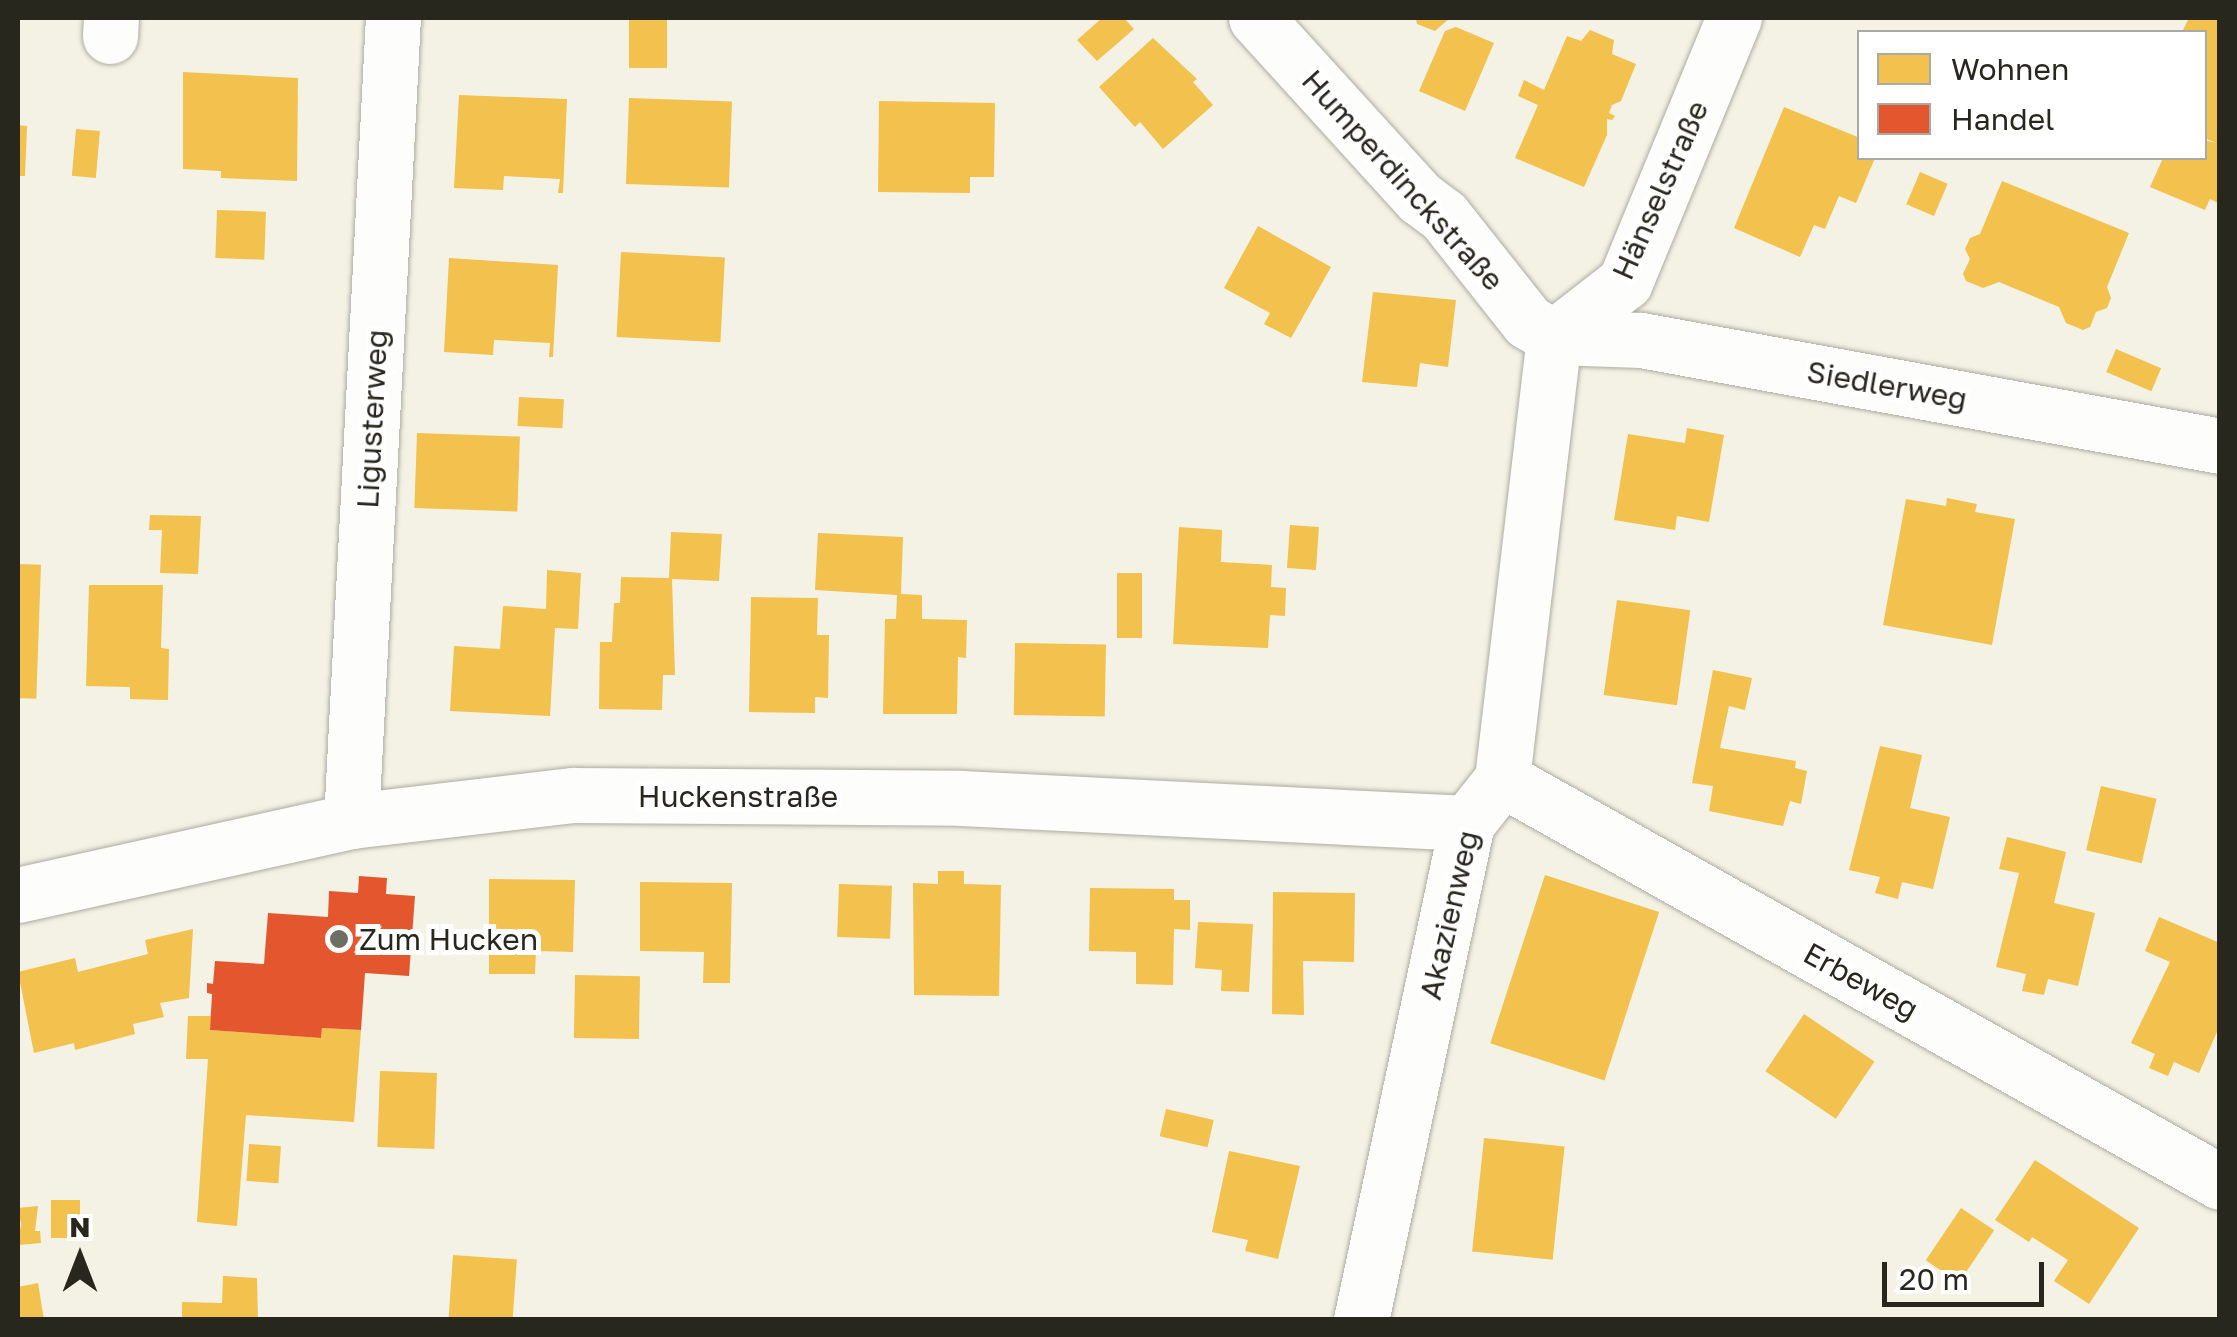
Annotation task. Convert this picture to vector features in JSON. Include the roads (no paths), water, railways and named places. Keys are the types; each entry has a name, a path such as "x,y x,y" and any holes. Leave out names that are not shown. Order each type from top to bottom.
{"street":[{"name":"Ligusterweg","path":"350,821 393,18"},
{"name":"Humperdinckstraße","path":"1256,18 1420,198 1444,216 1528,322 1554,336"},
{"name":"Hänselstraße","path":"1554,336 1590,313 1624,282 1734,18"},
{"name":"Siedlerweg","path":"1554,336 1641,340 2220,446"},
{"path":"1502,779 1554,336"},
{"name":"Akazienweg","path":"1361,1320 1468,822 1502,779"},
{"name":"Erbeweg","path":"1502,779 2220,1182"},
{"name":"Huckenstraße","path":"18,895 350,821 574,795 961,798 1468,822"}],"place":[{"name":"Zum Hucken","path":"339,939"}]}
